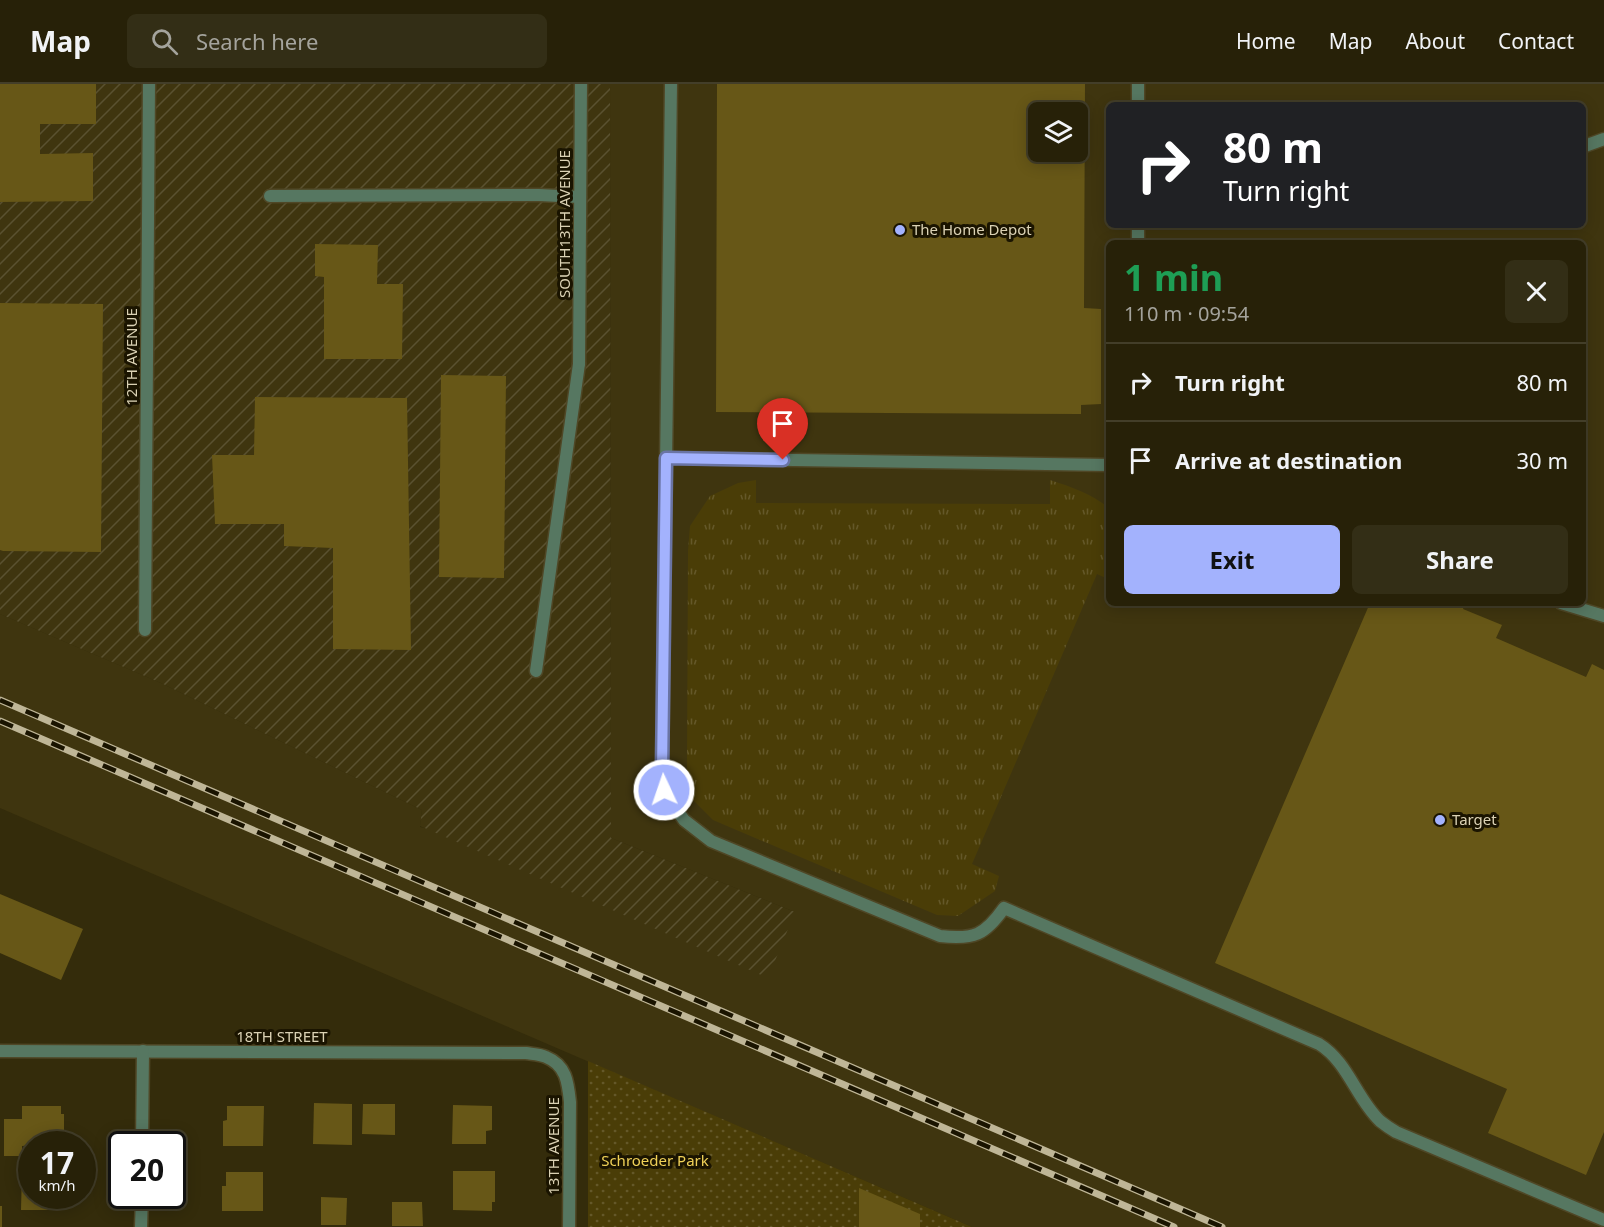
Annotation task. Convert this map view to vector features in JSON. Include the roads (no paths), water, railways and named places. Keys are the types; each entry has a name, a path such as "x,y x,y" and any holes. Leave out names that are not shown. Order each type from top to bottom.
{"street":[{"name":"12TH AVENUE","path":"145,630 149,84"},
{"name":"SOUTH13TH AVENUE","path":"536,671 579,364 581,84"},
{"path":"671,84 662,772 664,790 684,820 711,841 940,936 960,938 978,934 993,923 1004,908 1319,1044 1339,1061 1371,1111 1382,1123 1396,1132 1604,1220"},
{"path":"1138,84 1138,102"},
{"path":"1586,146 1604,139"},
{"path":"270,196 538,195 580,197"},
{"path":"666,458 1106,465"},
{"path":"1571,606 1604,616"},
{"name":"18TH STREET","path":"0,1051 526,1053 546,1056 560,1067"},
{"path":"142,1051 142,1131"},
{"name":"13TH AVENUE","path":"560,1067 569,1083 569,1227"},
{"path":"141,1209 141,1227"}],"railway":[{"path":"0,700 1222,1227"},
{"path":"0,721 1174,1227"}],"place":[{"name":"The Home Depot","path":"900,230"},
{"name":"Target","path":"1440,820"}],"park label":[{"name":"Schroeder Park","path":"655,1161"}]}
